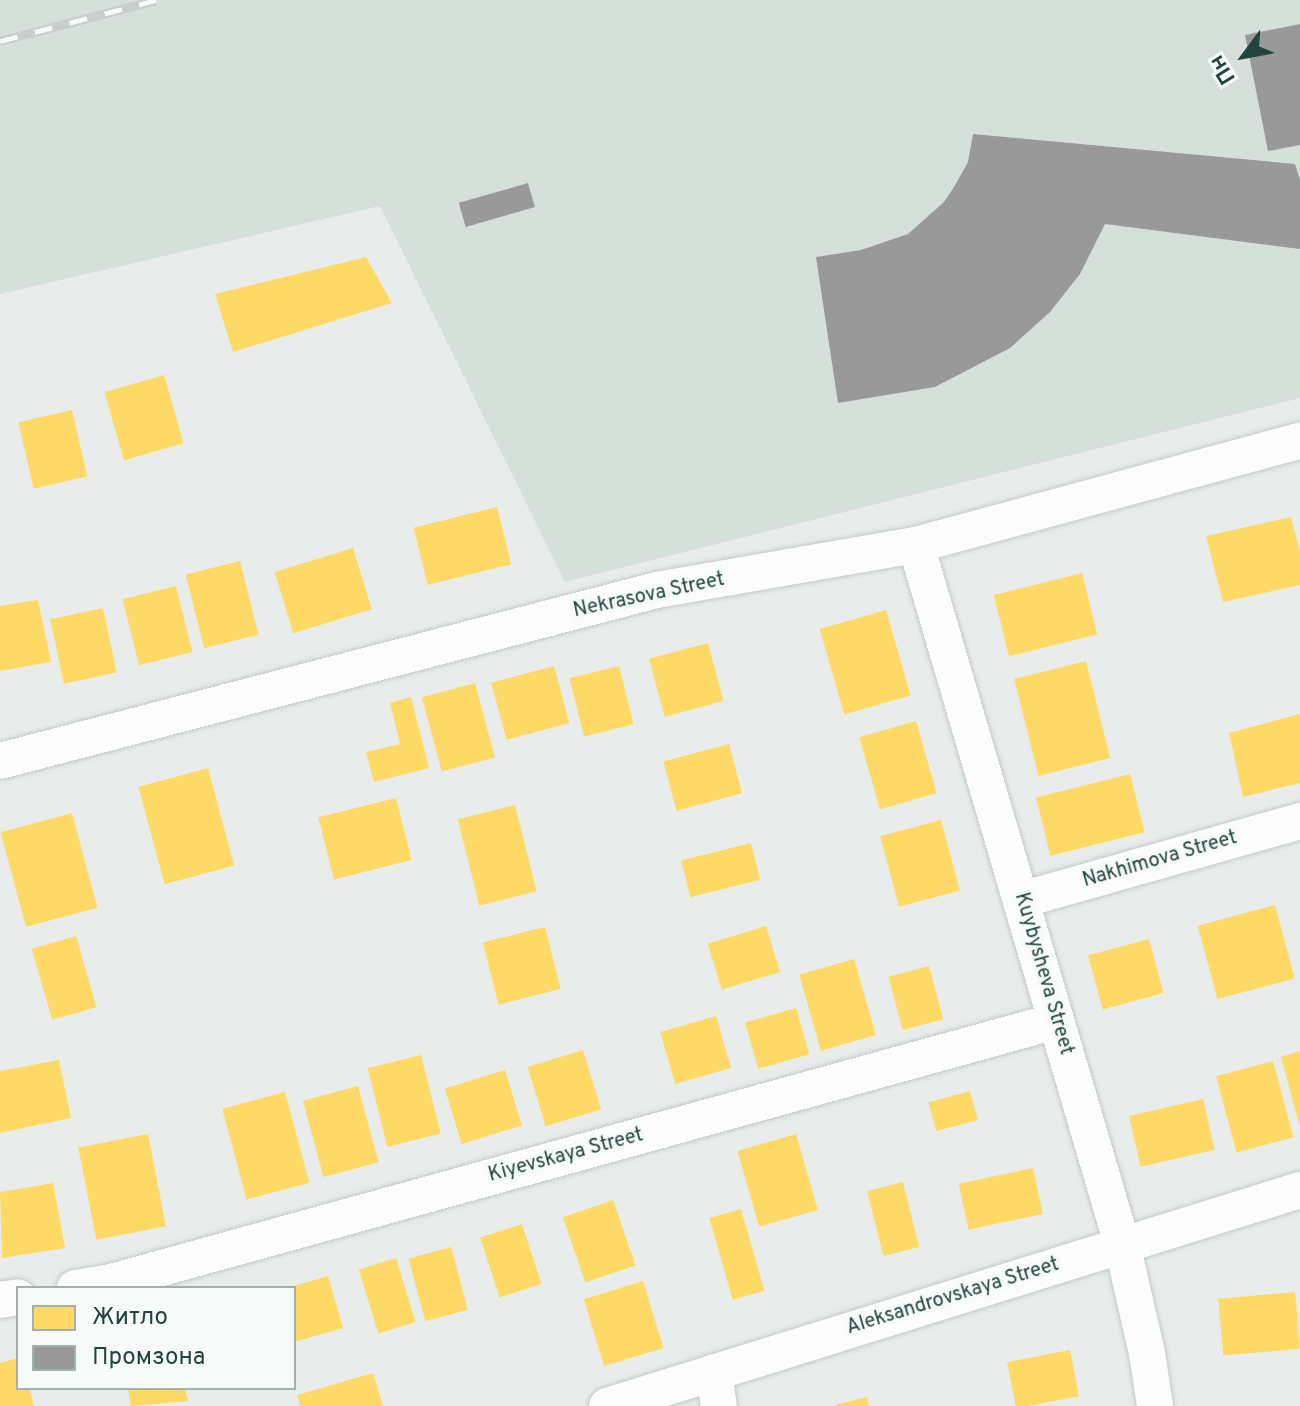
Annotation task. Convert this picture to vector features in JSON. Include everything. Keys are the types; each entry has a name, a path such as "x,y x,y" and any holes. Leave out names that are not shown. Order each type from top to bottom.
{"street":[{"name":"Nekrasova Street","path":"0,761 657,590 916,545 1300,441"},
{"name":"Kuybysheva Street","path":"916,545 1122,1244 1147,1353 1155,1406"},
{"name":"Nakhimova Street","path":"1021,900 1300,821"},
{"name":"Kiyevskaya Street","path":"87,1286 111,1282 1056,1021"},
{"name":"Aleksandrovskaya Street","path":"607,1406 716,1389 1122,1244 1300,1190"}],"shaded area":[{"path":"0,0 1300,0 1300,398 565,582 380,206 0,294"}],"building: Житло":[{"path":"366,257 392,303 233,352 215,294"},
{"path":"164,375 184,443 124,460 104,392"},
{"path":"72,410 87,476 34,489 18,422"},
{"path":"497,507 511,564 428,585 414,528"},
{"path":"1291,517 1300,552 1300,585 1223,602 1206,536"},
{"path":"353,548 372,609 293,633 275,572"},
{"path":"240,561 258,635 204,648 186,575"},
{"path":"1082,573 1097,634 1009,656 994,595"},
{"path":"176,586 192,652 139,665 123,599"},
{"path":"38,600 51,662 0,671 0,606"},
{"path":"103,608 117,673 64,684 50,619"},
{"path":"886,610 911,696 844,715 820,629"},
{"path":"708,643 724,701 665,717 649,659"},
{"path":"1086,661 1110,758 1038,776 1014,679"},
{"path":"554,666 569,723 506,740 491,683"},
{"path":"619,666 634,724 584,737 570,678"},
{"path":"475,683 495,757 442,772 422,697"},
{"path":"411,697 429,768 374,782 366,752 400,744 390,703"},
{"path":"1300,714 1300,783 1243,797 1229,733"},
{"path":"916,721 937,793 880,809 859,737"},
{"path":"729,744 742,793 677,811 663,762"},
{"path":"208,768 234,866 165,884 138,787"},
{"path":"1130,774 1145,832 1050,856 1036,797"},
{"path":"396,798 411,860 334,879 318,817"},
{"path":"515,805 537,891 479,906 458,819"},
{"path":"72,813 97,908 26,927 1,832"},
{"path":"941,820 960,891 899,907 880,836"},
{"path":"751,843 760,880 690,897 681,860"},
{"path":"1275,905 1295,978 1217,999 1198,926"},
{"path":"766,926 780,972 722,990 708,944"},
{"path":"545,927 560,989 498,1005 483,942"},
{"path":"76,936 96,1007 52,1020 32,949"},
{"path":"1149,939 1163,993 1103,1009 1088,955"},
{"path":"854,959 876,1035 821,1051 799,975"},
{"path":"929,966 943,1019 903,1030 888,977"},
{"path":"796,1008 809,1054 758,1069 745,1023"},
{"path":"716,1016 731,1068 675,1084 660,1032"},
{"path":"583,1050 601,1109 546,1126 528,1067"},
{"path":"1300,1051 1300,1124 1299,1124 1281,1057"},
{"path":"421,1055 441,1134 387,1147 368,1068"},
{"path":"59,1060 71,1118 0,1133 0,1071"},
{"path":"1273,1061 1293,1137 1236,1153 1216,1076"},
{"path":"505,1070 522,1125 462,1144 445,1088"},
{"path":"358,1086 378,1162 323,1177 303,1101"},
{"path":"970,1091 978,1120 936,1131 928,1102"},
{"path":"285,1092 309,1183 247,1200 222,1109"},
{"path":"1203,1099 1215,1150 1141,1167 1129,1116"},
{"path":"148,1134 166,1226 96,1240 78,1148"},
{"path":"796,1134 818,1210 759,1227 737,1151"},
{"path":"1033,1168 1043,1214 968,1230 959,1184"},
{"path":"903,1182 919,1247 883,1256 867,1191"},
{"path":"53,1183 65,1248 2,1258 0,1192"},
{"path":"613,1200 635,1265 585,1282 563,1217"},
{"path":"741,1209 764,1291 733,1300 709,1218"},
{"path":"522,1224 541,1284 500,1298 480,1238"},
{"path":"451,1247 468,1310 425,1321 408,1258"},
{"path":"396,1258 416,1322 378,1333 359,1269"},
{"path":"328,1276 343,1328 296,1341 294,1286"},
{"path":"643,1281 663,1348 604,1366 584,1299"},
{"path":"1295,1292 1300,1349 1223,1355 1218,1299"},
{"path":"1070,1350 1079,1396 1016,1406 1007,1362"},
{"path":"16,1359 16,1390 30,1390 34,1406 0,1406 0,1363"},
{"path":"373,1373 383,1406 300,1406 297,1395"},
{"path":"128,1390 185,1390 188,1401 131,1406"},
{"path":"867,1397 869,1406 835,1406 835,1405"}],"building: Промзона":[{"path":"1300,24 1300,145 1268,151 1245,35"},
{"path":"973,134 1295,164 1300,180 1300,249 1105,224 1080,274 1050,312 1010,348 935,387 838,403 816,257 861,250 908,234 944,202 954,187 968,162"},
{"path":"528,183 535,207 466,227 459,203"}],"railway":[{"path":"0,41 156,0"}]}
